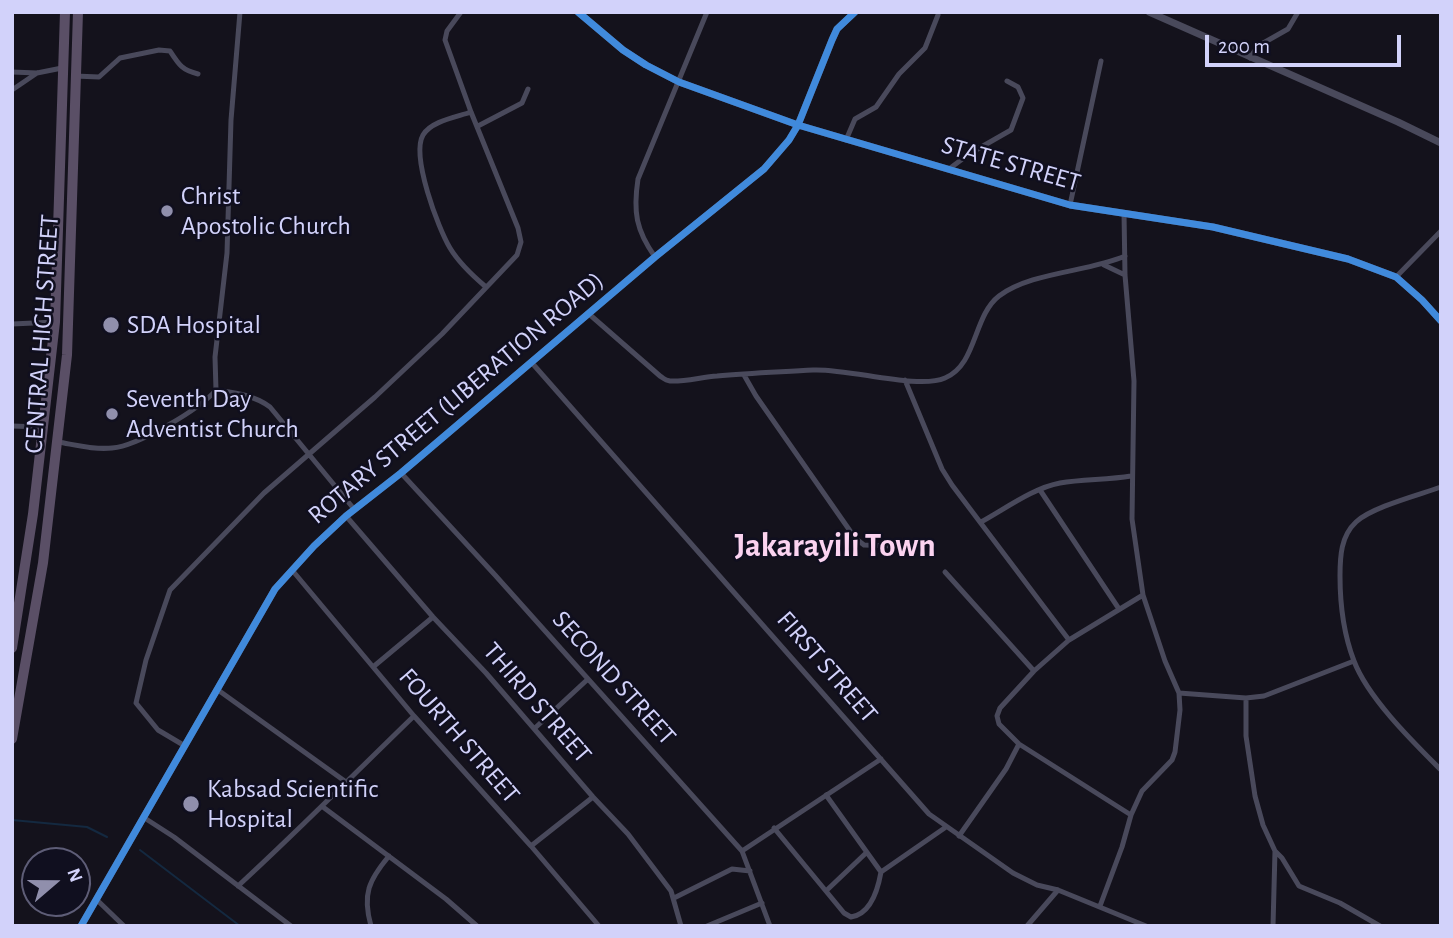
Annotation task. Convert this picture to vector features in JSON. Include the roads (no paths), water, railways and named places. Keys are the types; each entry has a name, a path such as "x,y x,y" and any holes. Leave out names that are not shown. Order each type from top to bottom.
{"highway":[{"name":"CENTRAL HIGH STREET","path":"12,648 33,514 55,322 65,12"},
{"name":"CENTRAL HIGH STREET","path":"12,739 42,573 66,355 78,12"},
{"path":"59,161 72,168"}],"street":[{"path":"58,442 114,449 128,445 194,409 209,399 216,390 215,357 227,253 231,120 240,12"},
{"path":"185,746 158,730 136,703 170,590 264,493 442,334 517,255 521,242 518,228 445,40 447,31 461,12"},
{"name":"STATE STREET","path":"578,12 624,50 679,82 797,125 1070,205 1213,227 1348,259 1396,277 1441,321"},
{"path":"655,257 638,227 635,198 638,178 707,12"},
{"name":"ROTARY STREET (LIBERATION ROAD)","path":"81,926 266,602 292,570 354,509 401,473 655,257 764,169 789,140 832,40 838,29 855,12"},
{"path":"1149,12 1441,143"},
{"path":"1250,58 1258,46 1289,29 1298,12"},
{"path":"846,140 855,119 876,107 899,74 925,48 939,15"},
{"path":"75,76 99,77 120,58 159,50 170,51 179,67 198,74"},
{"path":"1070,205 1101,61"},
{"path":"12,72 37,73 62,68"},
{"path":"12,90 37,73"},
{"path":"949,169 969,153 1011,130 1023,98 1018,87 1007,81"},
{"path":"478,126 522,103 528,89"},
{"path":"471,112 431,127 423,134 419,146 419,164 442,233 450,248 486,287"},
{"path":"1100,906 1142,791 1172,760 1180,710 1179,693 1165,661 1143,595 1132,519 1134,381 1125,275 1124,213"},
{"path":"1396,277 1441,231"},
{"path":"589,314 664,379 671,381 839,370 933,382 956,371 995,299 1006,291 1054,275 1104,265 1126,256"},
{"path":"1104,265 1125,275"},
{"path":"12,324 55,322"},
{"name":"FIRST STREET","path":"531,363 929,814 1013,873 1037,885 1058,890 1146,926"},
{"path":"744,375 855,538 864,545 893,546"},
{"path":"905,380 942,469 1069,640"},
{"path":"216,390 261,400 270,407 354,509"},
{"path":"12,426 42,427"},
{"name":"SECOND STREET","path":"401,473 742,851 770,926"},
{"path":"981,522 1058,483 1105,481 1131,476"},
{"path":"1441,487 1366,515 1349,529 1344,539 1340,588 1343,616 1354,662 1393,719 1441,770"},
{"path":"1041,490 1119,609"},
{"name":"THIRD STREET","path":"346,516 628,834 657,870 674,898 681,926"},
{"name":"FOURTH STREET","path":"292,570 414,716 531,846 598,926"},
{"path":"945,572 1034,671"},
{"path":"1131,815 1020,744 999,724 997,716 1000,708 1034,671 1069,640 1143,595"},
{"path":"373,667 433,617"},
{"path":"1179,693 1246,698 1279,692 1354,662"},
{"path":"535,728 589,679"},
{"path":"218,690 346,782"},
{"path":"1246,698 1246,736 1255,796 1263,825 1275,851 1299,886 1340,903 1380,926"},
{"path":"238,886 323,807 414,716"},
{"path":"958,836 1020,744"},
{"path":"742,851 881,759"},
{"path":"826,795 881,872"},
{"path":"531,846 593,797"},
{"path":"323,807 446,899 477,926"},
{"path":"143,817 291,926"},
{"path":"774,828 851,917 857,916 873,899 881,872 946,827"},
{"path":"1273,926 1275,851"},
{"path":"827,890 866,853"},
{"path":"371,926 366,907 370,881 389,856"},
{"path":"674,898 732,869 750,872"},
{"path":"1027,926 1058,890"},
{"path":"97,900 124,926"},
{"path":"707,926 762,903"}],"waterway":[{"path":"12,820 87,827 107,837"},
{"path":"140,850 240,926"}],"place":[{"name":"Christ Apostolic Church","path":"167,211"},
{"name":"SDA Hospital","path":"111,325"},
{"name":"Seventh Day Adventist Church","path":"112,414"},
{"name":"Kabsad Scientific Hospital","path":"191,804"}],"district":[{"name":"Jakarayili Town","path":"835,546"}]}
